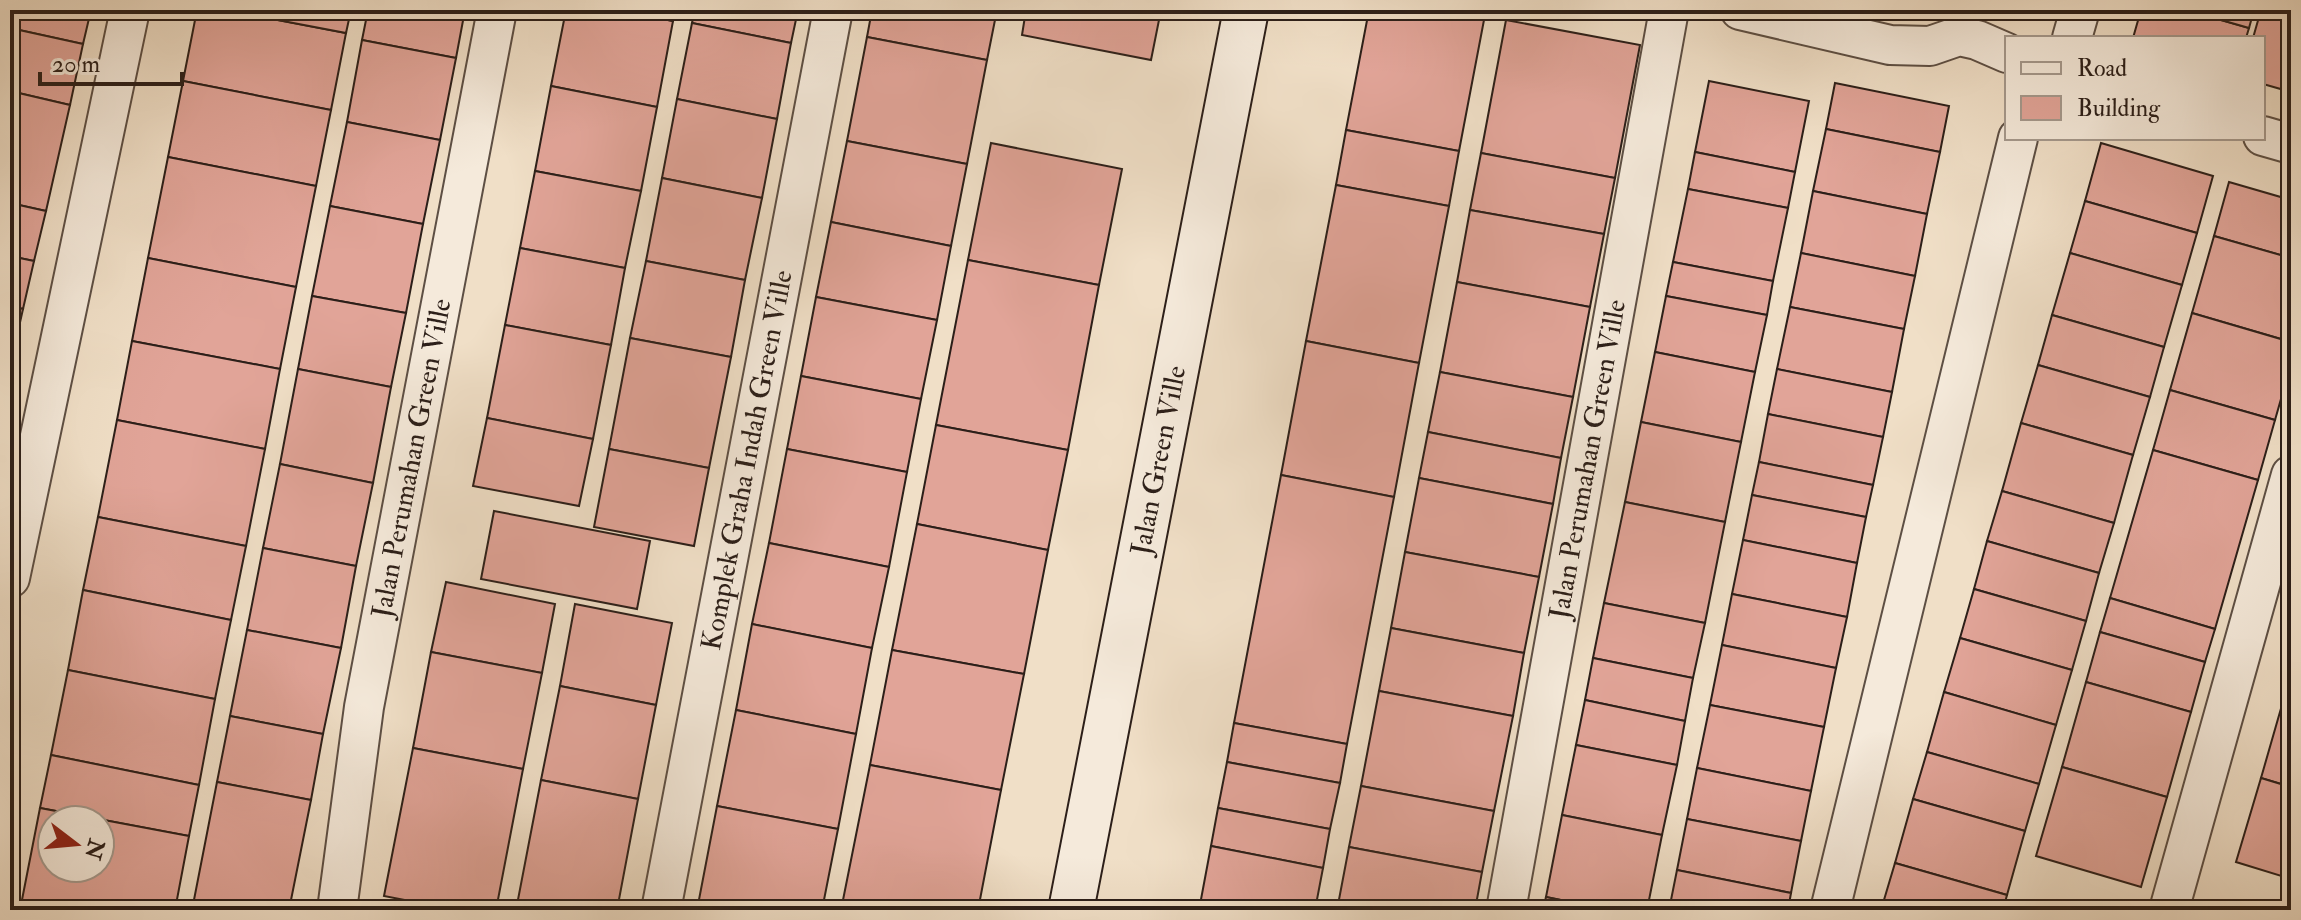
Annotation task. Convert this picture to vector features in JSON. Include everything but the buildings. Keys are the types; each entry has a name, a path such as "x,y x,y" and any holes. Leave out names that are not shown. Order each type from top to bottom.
{"street":[{"path":"10,578 130,10"},
{"name":"Jalan Perumahan Green Ville","path":"337,910 364,707 497,10"},
{"name":"Komplek Graha Indah Green Ville","path":"661,910 833,10"},
{"name":"Jalan Green Ville","path":"1071,910 1246,10"},
{"name":"Jalan Perumahan Green Ville","path":"1506,910 1669,10"},
{"path":"1740,10 1890,45 1930,46 1974,30"},
{"path":"2073,36 2080,10"},
{"path":"2265,137 2291,144"},
{"path":"1830,910 2018,140"},
{"path":"2169,910 2291,475"}]}
